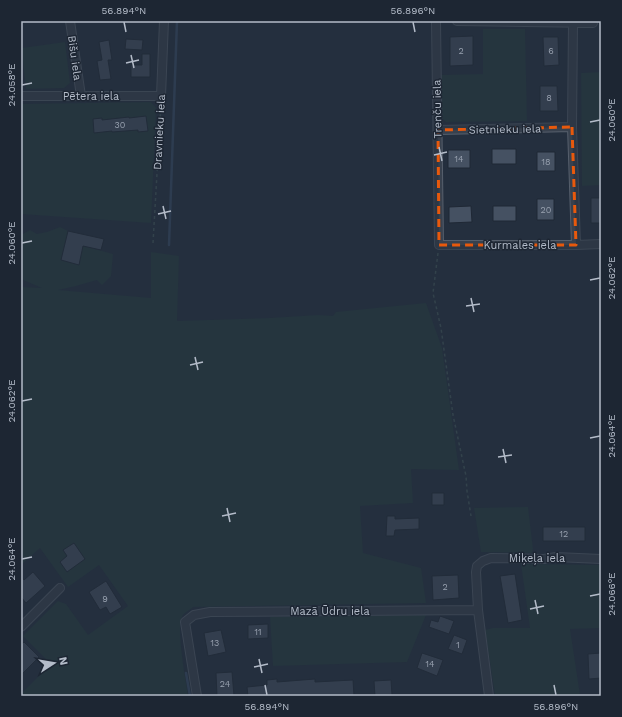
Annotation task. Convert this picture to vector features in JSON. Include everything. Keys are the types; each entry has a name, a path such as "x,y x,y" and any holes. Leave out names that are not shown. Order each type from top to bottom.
{"street":[{"name":"Bišu iela","path":"70,21 81,96"},
{"name":"Dravnieku iela","path":"161,96 164,21"},
{"name":"Trenču iela","path":"436,21 439,245"},
{"path":"457,21 593,23"},
{"path":"572,23 572,127 576,245"},
{"name":"Pētera iela","path":"21,96 161,96"},
{"name":"Sietnieku iela","path":"438,130 572,127"},
{"name":"Kurmales iela","path":"439,245 601,244"},
{"name":"Miķeļa iela","path":"478,610 476,572 477,566 483,561 491,558 601,558"},
{"path":"21,627 60,588"},
{"path":"478,610 489,696"},
{"name":"Mazā Ūdru iela","path":"197,696 185,622 194,615 210,612 478,610"}],"path":[{"name":"Dravnieku iela","path":"153,243 161,96"},
{"path":"439,245 434,293 441,328 453,415 466,476 471,516"}],"highlighted area":[{"path":"572,127 576,245 439,245 438,130"}],"green space":[{"path":"483,29 525,29 527,121 446,122 442,118 441,75 483,74"},
{"path":"65,42 70,83 64,88 26,89 21,43 22,48"},
{"path":"601,72 601,185 582,186 581,73"},
{"path":"151,102 156,108 151,223 21,214 21,104"},
{"path":"60,227 68,231 66,241 113,254 111,276 102,285 97,280 58,290 151,298 151,252 179,256 177,321 318,315 333,316 336,312 426,303 442,348 459,470 411,469 413,503 360,506 363,553 421,568 426,603 193,607 185,613 180,623 188,696 21,696 21,694 51,664 23,636 58,601 66,604 88,635 128,606 99,565 68,587 40,548 21,565 21,287 42,288 21,279 23,243 21,243 21,235 30,230 37,234"},
{"path":"528,507 533,549 532,553 481,552 474,508"},
{"path":"521,564 600,565 601,628 570,629 580,695 495,695 485,630 493,628 530,628"},
{"path":"426,615 407,662 273,666 270,617"}],"building":[{"path":"473,36 473,65 450,66 450,37"},
{"path":"543,37 558,37 559,65 544,66"},
{"path":"126,39 143,40 142,50 125,49"},
{"path":"109,40 112,60 108,60 111,79 100,80 97,61 102,60 99,42"},
{"path":"142,54 150,54 150,77 131,77 131,65 142,65"},
{"path":"540,86 557,86 558,111 540,111"},
{"path":"146,116 148,131 138,132 138,130 94,133 93,119 102,118 102,120"},
{"path":"492,149 516,149 516,164 492,164"},
{"path":"448,150 470,150 470,168 448,168"},
{"path":"537,152 555,152 555,171 537,171"},
{"path":"591,198 601,198 601,223 591,223"},
{"path":"537,199 554,199 554,220 537,220"},
{"path":"471,206 472,222 449,223 449,207"},
{"path":"493,206 516,206 516,221 493,221"},
{"path":"68,231 104,239 101,250 83,246 79,265 61,260"},
{"path":"432,493 444,493 444,505 432,505"},
{"path":"387,516 395,516 395,519 419,518 419,529 395,530 394,536 386,536"},
{"path":"543,527 585,527 585,541 543,541"},
{"path":"74,543 85,559 67,572 60,562 67,556 63,550"},
{"path":"33,572 45,586 26,603 21,597 21,576 24,580"},
{"path":"515,574 522,620 508,623 500,576"},
{"path":"458,575 459,598 433,600 432,576"},
{"path":"106,581 122,607 110,614 106,607 100,610 89,592"},
{"path":"440,616 454,621 449,634 429,627 431,620 438,622"},
{"path":"268,624 268,638 248,639 248,625"},
{"path":"221,630 226,652 208,656 204,633"},
{"path":"454,635 467,640 462,654 448,649"},
{"path":"24,642 39,657 21,675 21,645"},
{"path":"422,653 443,660 437,676 417,668"},
{"path":"601,653 601,678 589,679 588,654"},
{"path":"232,672 234,696 217,696 216,673"},
{"path":"277,679 277,682 315,679 315,682 353,680 354,696 248,696 247,687 267,685 267,680"},
{"path":"391,680 392,695 375,696 374,681"}],"waterway":[{"path":"169,245 177,21"},
{"path":"186,673 190,696"}]}
